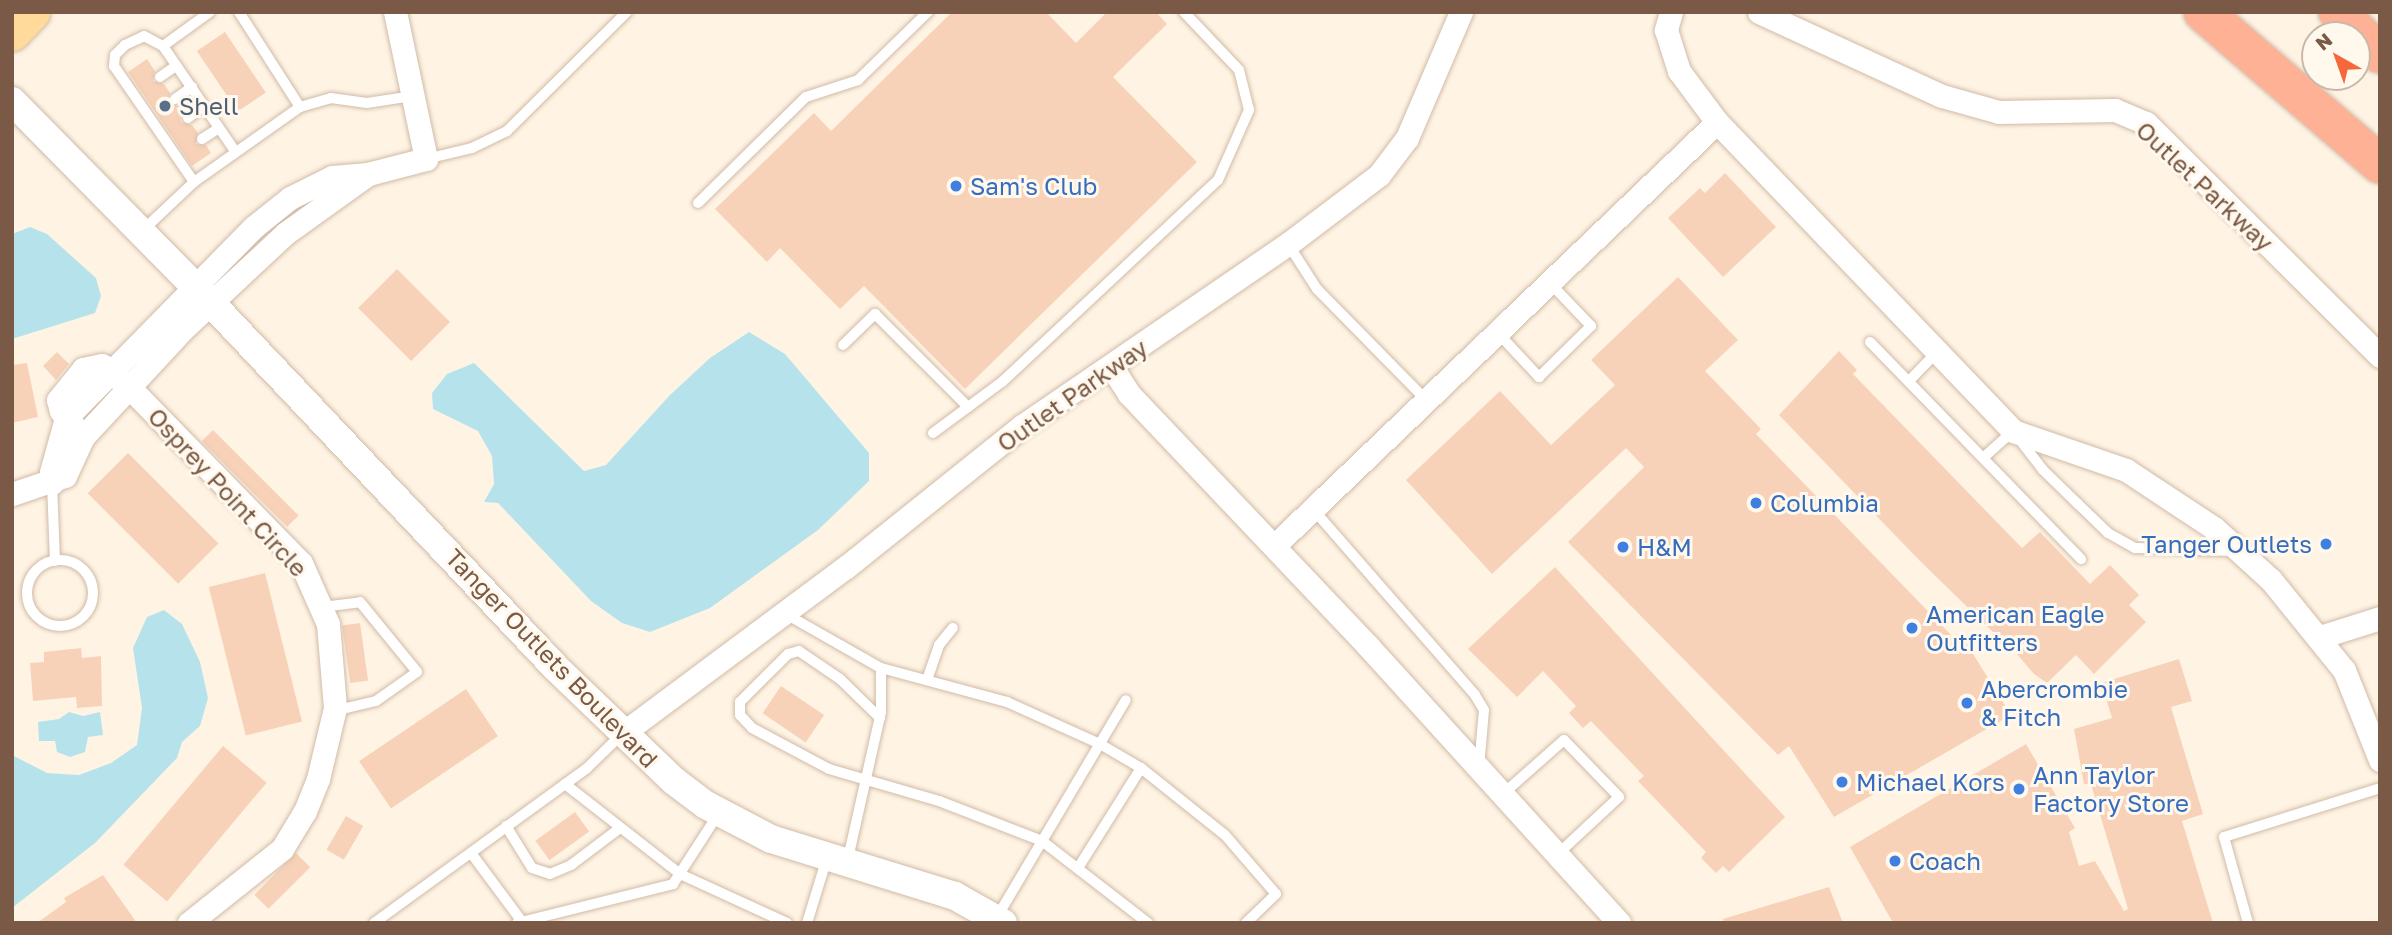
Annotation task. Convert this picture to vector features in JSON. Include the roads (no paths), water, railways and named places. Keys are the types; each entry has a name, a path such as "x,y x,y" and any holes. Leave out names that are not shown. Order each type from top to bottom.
{"highway":[{"path":"2203,12 2380,164"},
{"path":"2235,12 2380,158"},
{"path":"2339,12 2380,54"},
{"path":"2354,12 2380,44"}],"main road":[{"path":"12,33 32,12"}],"street":[{"path":"83,437 66,418 58,400 61,391 92,364 111,371 203,294 290,198 332,177 368,174 426,159 395,12"},
{"name":"Outlet Parkway","path":"623,733 784,613 1022,426 1288,244 1379,175 1407,138 1461,12"},
{"path":"1671,12 1666,30 1679,71 1717,122 2013,430 2126,470 2214,528 2271,580 2320,637 2344,670 2380,760"},
{"name":"Outlet Parkway","path":"1759,12 1942,96 1999,111 2115,110 2146,123 2380,356"},
{"path":"12,101 141,232"},
{"path":"1274,546 1717,122"},
{"name":"Tanger Outlets Boulevard","path":"141,232 203,294 554,666 674,781 719,813 771,839 955,896 1000,920"},
{"name":"Osprey Point Circle","path":"52,483 65,476 83,437 129,387 203,294"},
{"path":"1111,366 1129,394 1504,793 1619,923"},
{"name":"Osprey Point Circle","path":"111,371 301,564 322,607 333,668 334,711 318,779 282,849 189,923"},
{"path":"12,494 52,483 51,472 66,418"},
{"path":"2320,637 2380,618"}],"lane":[{"path":"163,46 210,12"},
{"path":"239,12 300,107"},
{"path":"426,159 472,148 507,131 627,12"},
{"path":"698,203 806,97 858,80 928,12"},
{"path":"933,433 1002,382 1218,180 1249,110 1239,70 1184,12"},
{"path":"194,182 180,155 137,93 114,66 115,55 144,36 163,46 236,152"},
{"path":"160,77 176,66"},
{"path":"175,99 192,87"},
{"path":"141,232 194,182 300,107 331,98 367,103 413,96"},
{"path":"188,118 204,106"},
{"path":"202,139 219,128"},
{"path":"1288,244 1317,289 1426,400"},
{"path":"1497,332 1539,377 1591,326 1549,282"},
{"path":"843,345 874,314 968,407"},
{"path":"1870,342 2081,559"},
{"path":"1909,381 1937,352"},
{"path":"1983,458 2013,430 2043,470 2078,505 2108,533 2135,548 2239,551"},
{"path":"52,483 55,561"},
{"path":"1312,508 1475,695 1483,710 1479,767"},
{"path":"55,561 76,563 92,584 90,607 73,623 61,626 37,617 27,593 37,568 55,561"},
{"path":"322,607 360,603 417,672 376,701 334,711"},
{"path":"784,613 881,668 1007,702 1100,744 1141,768 1225,835 1276,894 1246,923"},
{"path":"927,680 939,645 953,628"},
{"path":"880,718 840,679 799,651 788,653 774,665 740,702 740,715 773,741 867,782 939,802 1042,841 1148,923"},
{"path":"807,923 837,860 867,782 884,688 881,668"},
{"path":"1000,920 1042,841 1126,700"},
{"path":"374,923 565,784 623,733"},
{"path":"1504,793 1564,740 1619,797 1559,853"},
{"path":"1078,868 1141,768"},
{"path":"565,784 680,874 787,923"},
{"path":"2248,923 2224,836 2380,789"},
{"path":"471,853 520,922 673,884 719,813"},
{"path":"506,827 532,868 550,874 571,865 620,828"}],"water":[{"path":"30,227 47,234 96,278 101,296 95,313 12,339 12,234"},
{"path":"749,332 785,354 869,453 869,481 818,530 710,608 650,632 622,623 591,601 498,503 484,502 494,484 492,456 478,431 433,409 432,393 447,374 474,363 584,471 606,465 670,395 710,358"},
{"path":"164,610 182,624 200,662 208,698 200,726 182,742 177,758 95,843 12,908 12,755 47,773 79,775 111,763 137,745 142,708 133,648 147,617"},
{"path":"69,712 83,716 100,712 103,735 88,737 85,752 70,757 57,752 55,741 39,741 38,722 59,719"}],"place":[{"name":"Shell","path":"165,106"},
{"name":"Sam's Club","path":"956,186"},
{"name":"Columbia","path":"1756,503"},
{"name":"Tanger Outlets","path":"2326,544"},
{"name":"H&M","path":"1623,547"},
{"name":"American Eagle Outfitters","path":"1912,628"},
{"name":"Abercrombie & Fitch","path":"1967,703"},
{"name":"Michael Kors","path":"1842,782"},
{"name":"Ann Taylor Factory Store","path":"2019,789"},
{"name":"Coach","path":"1895,861"}]}
